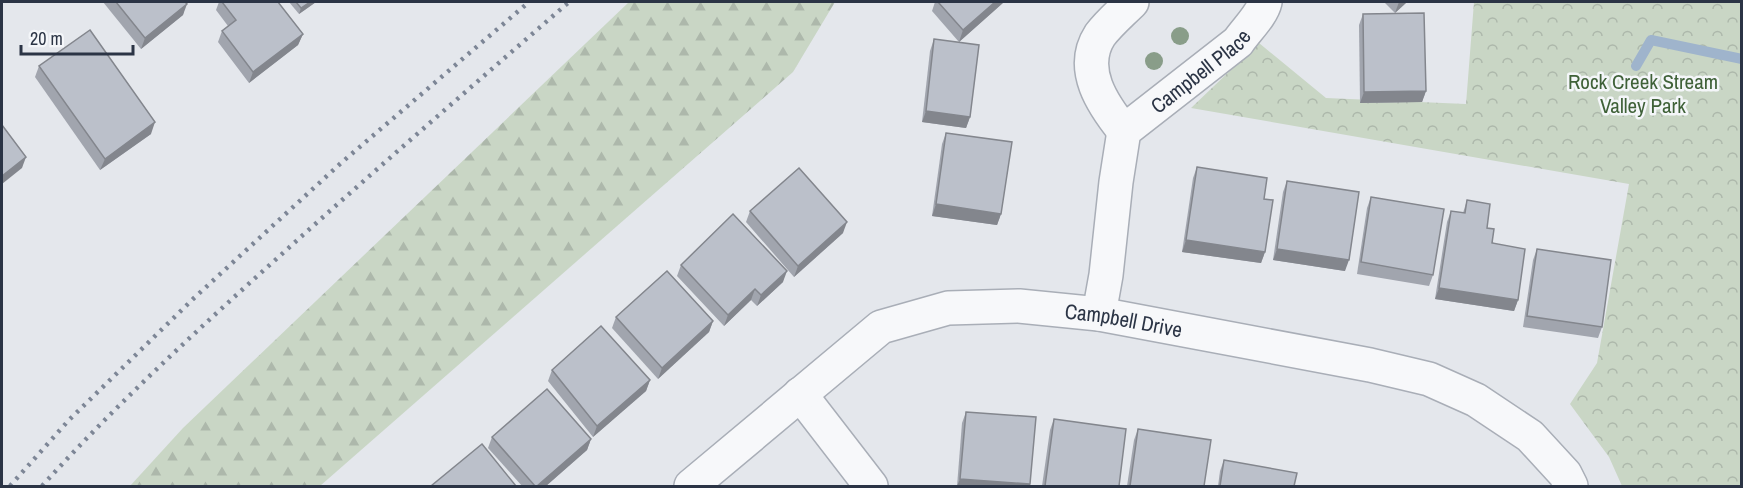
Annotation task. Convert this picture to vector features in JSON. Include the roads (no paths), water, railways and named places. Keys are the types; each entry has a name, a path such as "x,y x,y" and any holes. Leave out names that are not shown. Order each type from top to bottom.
{"street":[{"path":"1099,314 1124,131 1108,111 1093,82 1091,58 1100,36 1132,2"},
{"name":"Campbell Place","path":"1124,131 1239,42 1263,11 1265,2"},
{"name":"Campbell Drive","path":"691,486 881,327 948,308 1019,306 1099,314 1370,365 1429,379 1476,400 1530,436 1565,474 1570,486"},
{"path":"800,394 871,486"}],"waterway":[{"path":"1636,66 1651,40 1742,59"}],"railway":[{"path":"10,486 69,420 193,299 341,163 529,2"},
{"path":"42,486 133,392 228,303 569,2"}],"park label":[{"name":"Rock Creek Stream Valley Park","path":"1643,93"}]}
